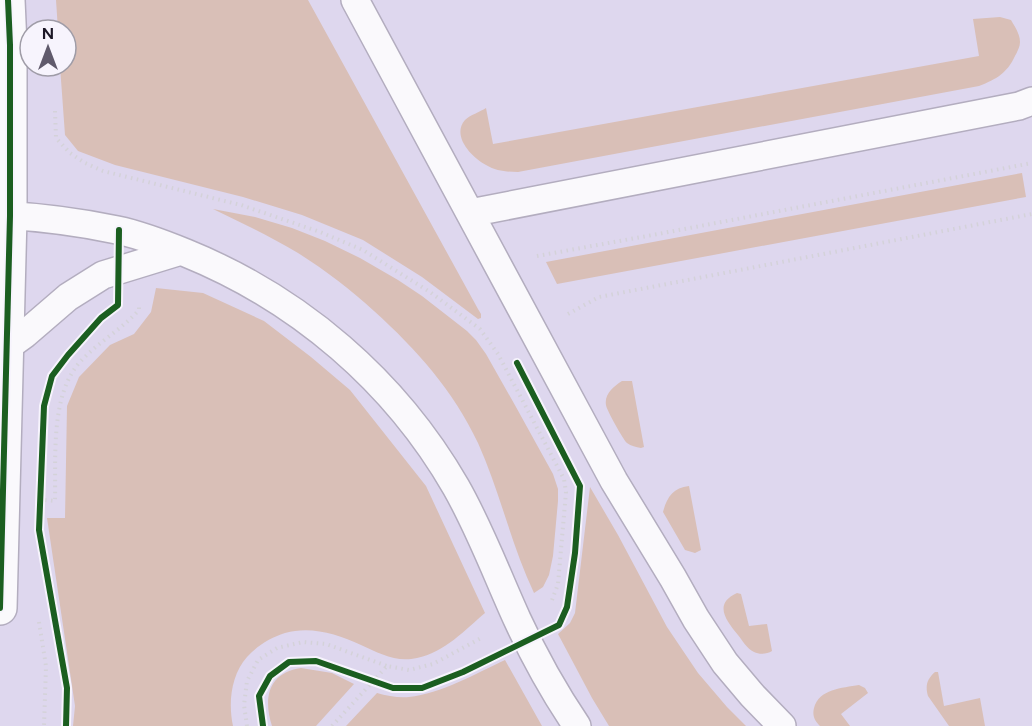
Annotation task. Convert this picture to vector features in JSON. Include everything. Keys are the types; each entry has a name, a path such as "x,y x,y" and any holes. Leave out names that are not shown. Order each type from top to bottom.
{"street":[{"path":"0,608 7,347 5,215 10,45 9,0"}],"lane":[{"path":"354,0 614,481 696,619 725,663 782,726"},
{"path":"470,213 1019,106 1032,101"},
{"path":"5,215 51,219 119,230 206,261 256,287 314,325 365,370 415,426 456,487 527,639 550,683 577,726"},
{"path":"7,347 68,297 103,275 181,251"}],"path":[{"path":"54,107 56,138 70,153 85,163 104,171 242,205 320,232 363,250 454,309 480,329 498,354 564,479 566,492 558,584 550,606"},
{"path":"540,266 534,256 1032,163"},
{"path":"567,314 599,297 1032,214"},
{"path":"40,510 40,500 56,501 57,415 65,388 78,365 97,345 128,323 139,310 139,301"},
{"path":"39,621 46,666 44,726"},
{"path":"247,726 244,705 247,681 258,660 277,648 303,642 326,644 387,666 409,670 433,664 492,632"},
{"path":"332,726 387,666"},
{"path":"362,677 383,685"}],"shaded area":[{"path":"56,0 308,0 481,314 481,318 478,319 422,277 363,240 302,215 243,197 115,165 78,151 65,135 61,78 78,78 78,18 57,18"},
{"path":"1000,17 1011,20 1019,36 1019,48 1005,71 979,86 518,172 502,171 486,165 465,146 460,133 465,120 486,108 493,144 979,56 973,19"},
{"path":"1022,173 1026,197 557,284 546,262"},
{"path":"213,209 255,217 292,228 360,258 422,296 476,340 553,474 558,489 553,556 549,575 543,587 534,593 478,443 457,406 433,372 390,326 318,266 277,241"},
{"path":"156,288 203,293 264,321 350,390 426,486 485,613 445,646 427,655 409,659 388,656 324,632 304,630 274,637 251,653 237,672 231,699 233,726 73,726 75,706 47,518 65,518 67,406 79,377 110,345 134,334 151,312"},
{"path":"622,381 632,381 644,447 641,448 625,441 606,405 608,394"},
{"path":"689,486 701,550 695,553 685,550 663,512 672,494"},
{"path":"590,487 667,627 698,673 746,726 609,726 558,634 570,623 575,613"},
{"path":"737,593 741,594 749,626 767,624 772,651 761,654 751,651 729,624 724,612 725,602"},
{"path":"505,660 542,726 346,726 377,693 409,697 433,692"},
{"path":"301,668 332,673 354,684 316,726 272,726 268,706 271,688 281,675"},
{"path":"935,672 938,672 944,706 980,698 985,726 949,726 928,696 927,683"},
{"path":"859,685 868,693 841,714 850,726 820,726 813,713 821,697 832,690"}],"cycle path":[{"path":"0,608 10,216 8,0"},
{"path":"66,726 67,688 39,530 44,406 52,376 101,318 118,305 119,230"},
{"path":"263,726 259,696 270,676 289,662 316,661 393,688 422,688 463,672 559,625 567,607 575,553 580,486 517,363"}]}
